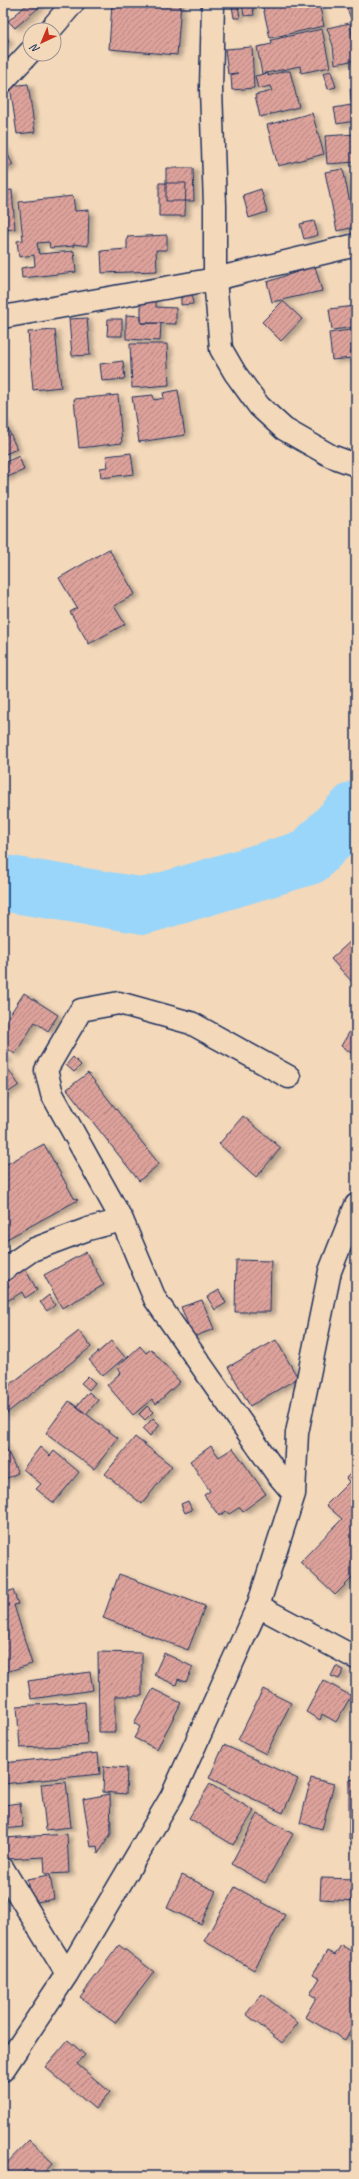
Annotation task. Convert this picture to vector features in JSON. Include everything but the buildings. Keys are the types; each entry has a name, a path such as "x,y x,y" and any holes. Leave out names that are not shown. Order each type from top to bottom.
{"street":[{"path":"57,22 73,3"},
{"path":"213,3 211,89 215,206 215,279 221,349 235,373 259,406 284,429 331,456 356,465"},
{"path":"3,81 22,61"},
{"path":"3,317 215,279 356,245"},
{"path":"289,1077 191,1023 119,1003 81,1010 46,1070 52,1094 122,1220 155,1299 277,1474 294,1494"},
{"path":"3,2070 67,1974 172,1796 258,1606 294,1494 297,1433 330,1271 356,1205"},
{"path":"3,1270 32,1250 88,1230 122,1220"},
{"path":"3,1249 9,1251 32,1250"},
{"path":"258,1606 356,1658"},
{"path":"3,1870 67,1974"}],"waterway":[{"path":"3,883 145,906 309,857 356,809"}]}
